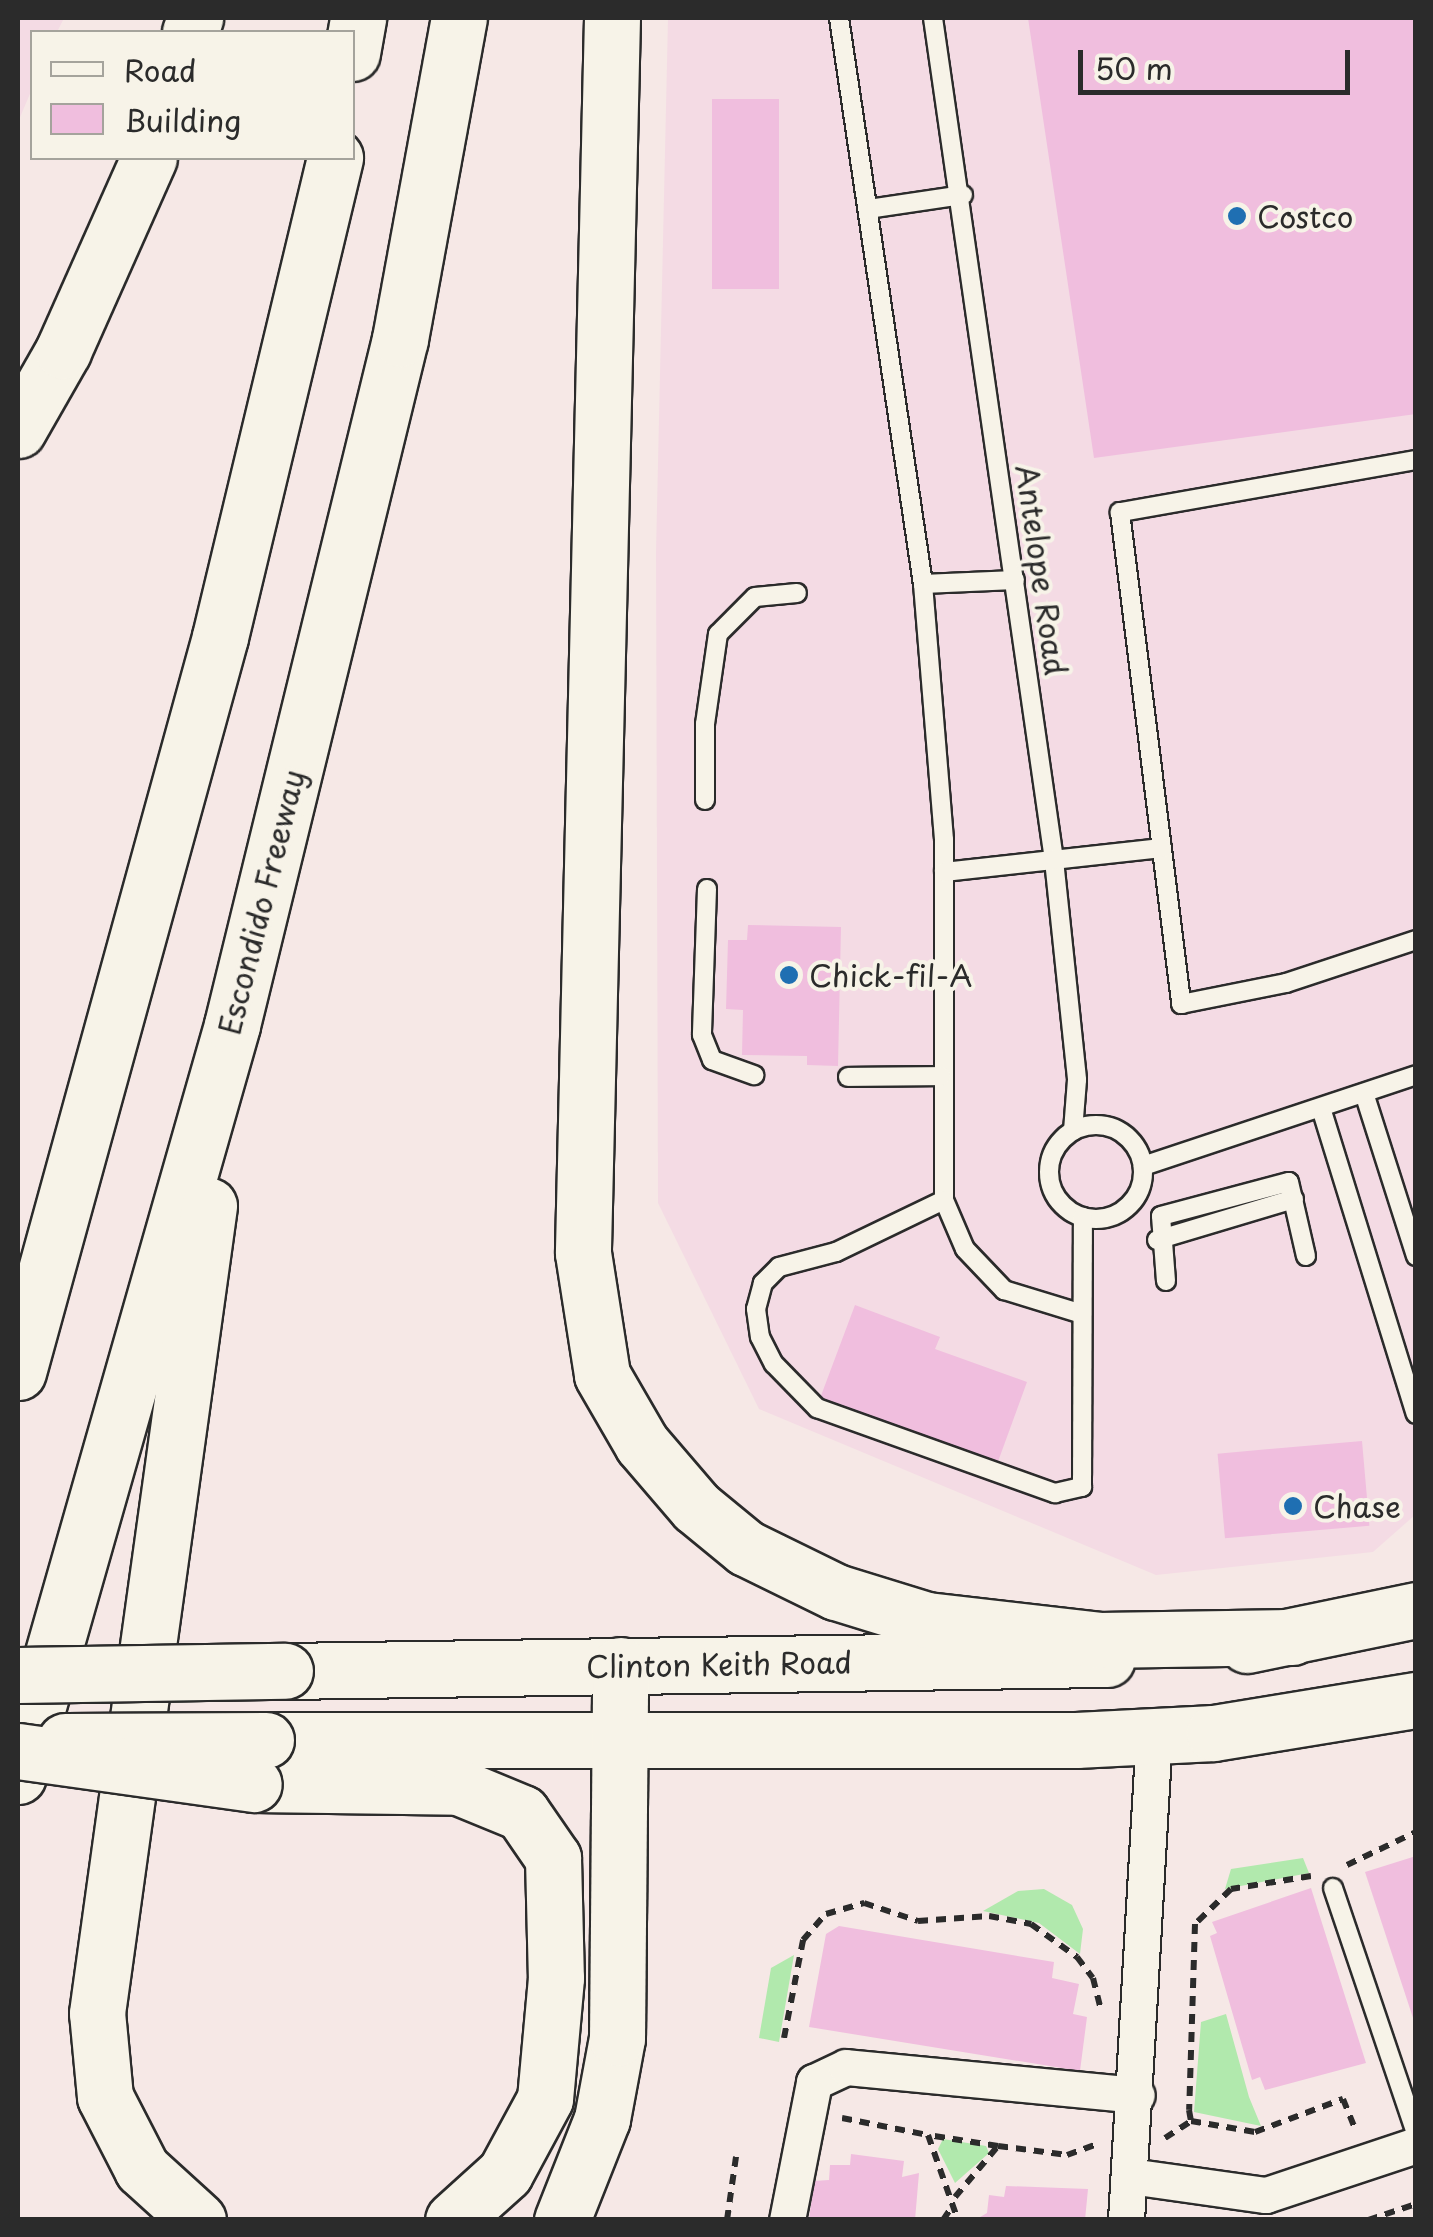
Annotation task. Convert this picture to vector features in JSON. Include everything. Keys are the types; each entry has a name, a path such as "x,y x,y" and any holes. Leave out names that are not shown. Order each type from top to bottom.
{"main road":[{"name":"Escondido Freeway","path":"18,1776 232,1024 400,339 459,18"},
{"path":"612,18 583,1253 602,1375 642,1444 696,1507 746,1548 836,1592 928,1620 1099,1640 1292,1637"},
{"path":"18,430 63,351 148,160"},
{"path":"18,1372 220,637 335,160"},
{"path":"198,2220 142,2168 105,2097 97,2013 232,1024"},
{"name":"Clinton Keith Road","path":"18,1674 1123,1659 1292,1637 1416,1610"},
{"path":"562,2220 602,2119 617,2038 620,1665"},
{"path":"18,1751 260,1762 621,1743 1154,1736 1298,1722 1416,1700"},
{"path":"18,1741 260,1762 459,1787 522,1813 553,1858 556,1978 546,2099 505,2173 452,2220"}],"street":[{"path":"1126,2220 1137,2096 1154,1736"},
{"path":"787,2220 814,2082 846,2066 1137,2096"},
{"path":"1130,2176 1266,2195 1416,2146"}],"lane":[{"path":"839,18 922,584 944,872 944,1200 965,1248 1004,1290 1078,1312"},
{"name":"Antelope Road","path":"933,18 963,195 1054,860 1077,1080 1072,1131"},
{"path":"868,209 963,195"},
{"path":"1416,460 1120,512 1181,1004 1286,983 1416,940"},
{"path":"922,584 1015,580"},
{"path":"705,800 704,724 718,634 755,597 797,593"},
{"path":"944,872 1162,848"},
{"path":"707,889 702,1034 712,1060 754,1075"},
{"path":"1142,1166 1416,1075"},
{"path":"848,1076 941,1076"},
{"path":"1364,1093 1416,1256"},
{"path":"1321,1108 1416,1414"},
{"path":"1117,1130 1142,1166 1127,1208 1083,1217 1058,1199 1049,1170 1072,1131 1117,1130"},
{"path":"1166,1281 1158,1240 1162,1216 1289,1182 1306,1256"},
{"path":"944,1200 859,1243 780,1267 763,1283 756,1309 767,1350 818,1408 1055,1493 1082,1486 1078,1312 1083,1217"},
{"path":"1333,1888 1416,2133"}],"path":[{"path":"1192,2120 1196,1924 1231,1889 1288,1884 1380,1854 1416,1832"},
{"path":"784,2038 803,1940 826,1914 864,1902 918,1921 989,1916 1045,1931 1093,1978 1101,2018"},
{"path":"1165,2138 1192,2120 1255,2132 1343,2100 1356,2132"},
{"path":"826,2116 928,2136 1067,2155 1096,2144"},
{"path":"928,2136 958,2220"},
{"path":"944,2220 954,2201 998,2146"},
{"path":"727,2220 736,2157"},
{"path":"1368,2220 1414,2206"}],"shaded area":[{"path":"18,18 64,18 58,30 30,30 30,94 18,122"},
{"path":"668,18 1415,18 1415,1515 1373,1552 1156,1575 759,1409 658,1203 656,552"}],"green space":[{"path":"1303,1858 1309,1873 1225,1889 1231,1869"},
{"path":"1044,1889 1072,1905 1083,1929 1080,1954 1039,1923 983,1911 1018,1891"},
{"path":"794,1955 779,2042 759,2038 771,1968"},
{"path":"1226,2014 1261,2126 1194,2112 1201,2022"},
{"path":"943,2139 986,2146 989,2153 955,2183 938,2149"}],"building":[{"name":"Costco","path":"1028,18 1416,18 1416,414 1094,458"},
{"path":"712,99 779,99 779,289 712,289"},
{"path":"748,925 841,927 838,1066 807,1065 807,1056 742,1055 743,1010 726,1009 728,940 747,940"},
{"path":"855,1305 940,1337 935,1349 1027,1382 996,1467 819,1401"},
{"path":"1362,1441 1369,1526 1225,1538 1218,1454"},
{"path":"1416,1856 1416,2024 1415,2024 1365,1872"},
{"path":"1311,1888 1366,2063 1265,2090 1260,2077 1252,2080 1210,1936 1217,1933 1212,1922"},
{"path":"839,1926 1054,1962 1052,1978 1079,1984 1073,2014 1087,2017 1080,2071 809,2027 826,1934"},
{"path":"851,2154 904,2161 902,2177 919,2173 915,2220 809,2220 814,2181 829,2180 830,2165 850,2165"},
{"path":"1006,2186 1088,2189 1085,2220 975,2220 987,2213 989,2195 1004,2197"}],"place":[{"name":"Costco","path":"1237,216"},
{"name":"Chick-fil-A","path":"789,975"},
{"name":"Chase","path":"1293,1506"}]}
